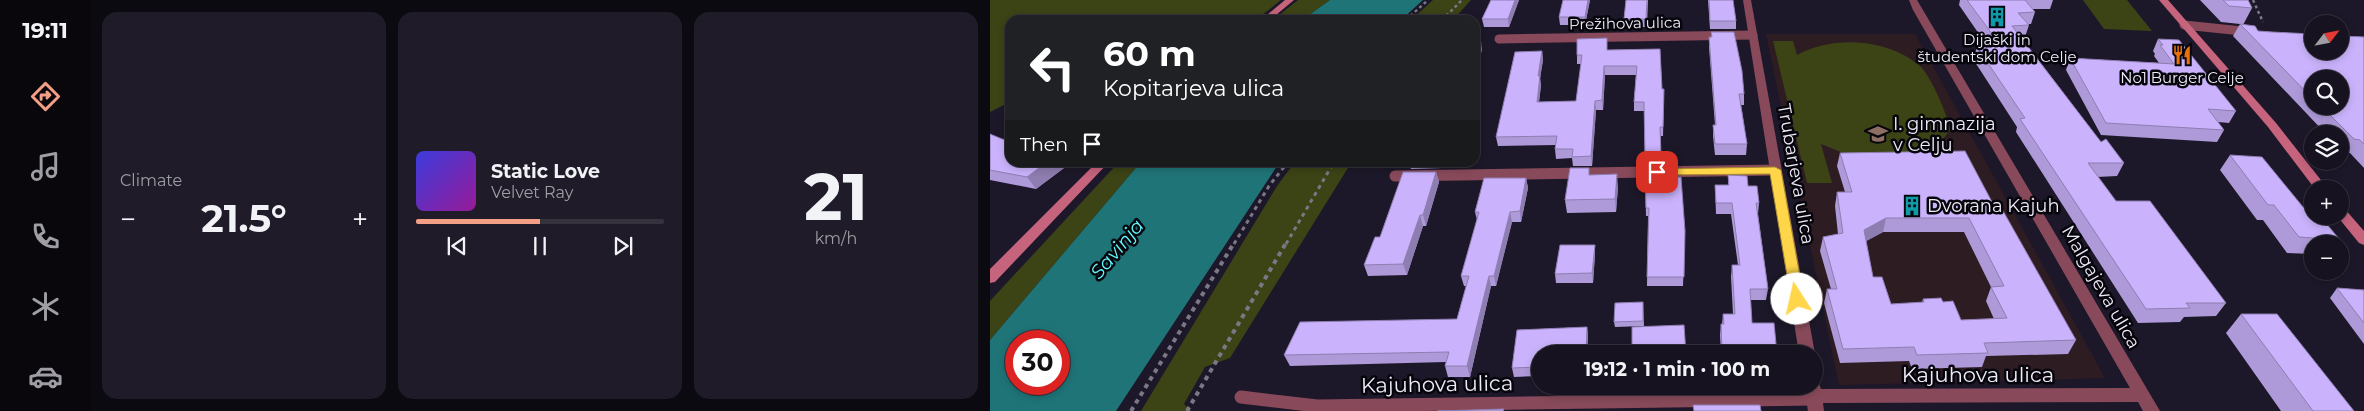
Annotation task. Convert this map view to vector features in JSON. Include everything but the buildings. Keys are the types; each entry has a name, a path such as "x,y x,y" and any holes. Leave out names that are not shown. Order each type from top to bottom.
{"street":[{"path":"1271,15 1290,0"},
{"name":"Trubarjeva ulica","path":"1746,0 1805,345"},
{"name":"Malgajeva ulica","path":"1913,0 1917,10 2152,411"},
{"path":"2163,0 2272,125 2315,180"},
{"path":"990,278 1099,167"},
{"path":"2349,222 2364,240"},
{"name":"Kajuhova ulica","path":"1814,398 2143,394"}],"lane":[{"path":"2184,25 2268,34"},
{"name":"Prežihova ulica","path":"1498,40 1752,35"},
{"path":"1395,176 1775,170"},
{"name":"Kajuhova ulica","path":"1241,397 1318,406 1814,398"}],"path":[{"path":"1412,15 1428,0"},
{"path":"1447,15 1462,0"},
{"path":"2253,0 2268,34"},
{"path":"1131,411 1269,186 1284,167"},
{"path":"1187,411 1331,167"}],"shaded area":[{"path":"990,0 1281,0 1262,15 1005,15 1005,104 990,112"},
{"path":"1298,0 1330,0 1309,15 1279,15"},
{"path":"1433,0 1471,0 1458,15 1416,15"},
{"path":"2083,0 2127,0 2152,31 2104,29"},
{"name":"I. gimnazija v Celju","path":"1766,34 1915,34 2105,378 1839,385"},
{"path":"1773,41 1793,41 1797,55 1827,44 1844,42 1877,45 1908,57 1921,67 1934,87 1943,106 1950,130 1938,146 1914,158 1846,154 1821,144 1832,183 1807,183"},
{"path":"1114,167 1137,167 990,340 990,301"},
{"path":"1291,167 1349,167 1230,358 1205,367 1184,404 1191,411 1141,411 1277,186"}],"water":[{"path":"1330,0 1423,0 1406,15 1309,15"},
{"name":"Savinja","path":"1137,167 1276,167 1116,411 990,411 990,340"}],"place":[{"name":"Dijaški in študentski dom Celje","path":"1997,17"},
{"name":"No1 Burger Celje","path":"2182,55"},
{"name":"I. gimnazija v Celju","path":"1878,134"},
{"name":"Dvorana Kajuh","path":"1912,206"}],"route":[{"path":"1657,172 1775,170 1797,299"}]}
